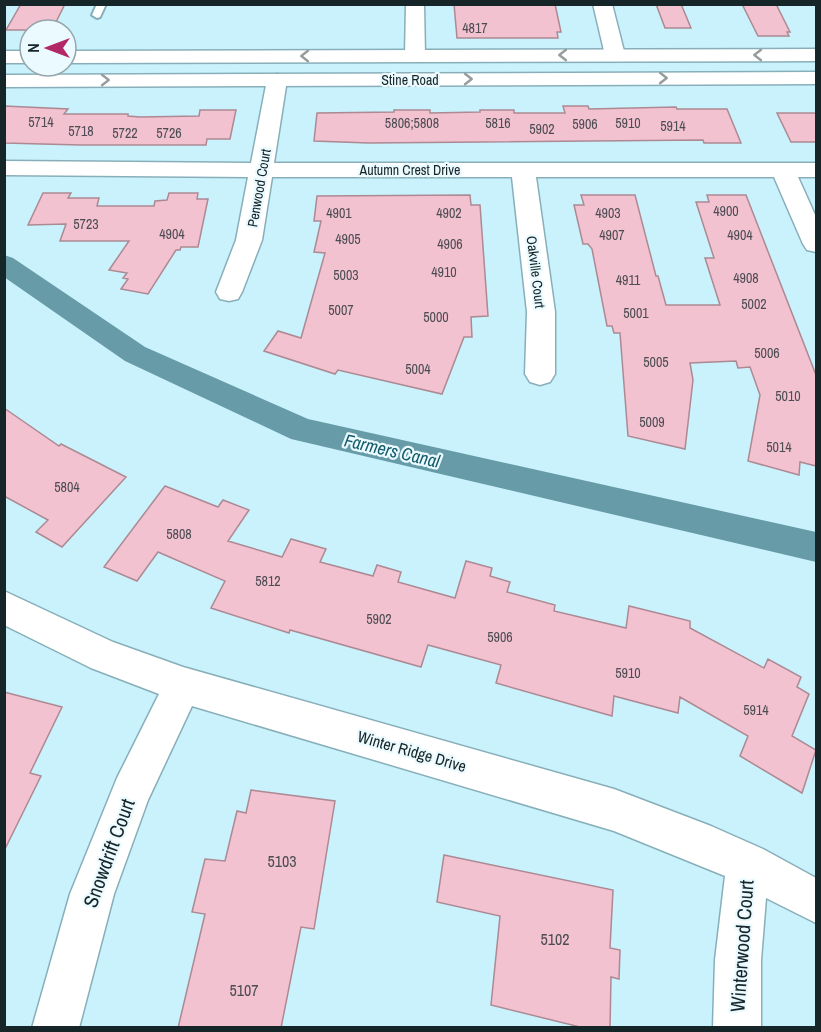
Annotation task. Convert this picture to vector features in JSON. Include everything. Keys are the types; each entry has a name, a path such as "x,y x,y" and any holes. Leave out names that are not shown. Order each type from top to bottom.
{"street":[{"path":"181,80 381,67 415,56 415,4"},
{"path":"602,4 615,54"},
{"name":"Stine Road","path":"78,57 816,55"},
{"name":"Stine Road","path":"4,81 816,78"},
{"name":"Penwood Court","path":"229,292 249,240 277,80"},
{"name":"Autumn Crest Drive","path":"4,168 816,170"},
{"name":"Oakville Court","path":"523,170 541,312 540,374"},
{"path":"783,170 816,244"},
{"name":"Winter Ridge Drive","path":"4,607 104,656 183,685 614,810 696,841 747,864 816,901"},
{"name":"Snowdrift Court","path":"55,1028 92,894 131,792 183,685"},
{"name":"Winterwood Court","path":"737,1028 738,960 747,864"}],"lane":[{"path":"97,15 102,4"}],"building":[{"path":"21,4 65,4 58,18 18,18 18,30 6,30"},
{"path":"454,4 555,4 561,32 557,32 558,38 457,38"},
{"path":"656,4 681,4 691,28 665,28"},
{"path":"742,4 776,4 790,32 787,32 789,36 758,36"},
{"path":"4,106 68,109 64,114 128,114 128,116 140,117 199,116 200,110 236,110 230,139 207,139 206,145 81,145 4,143"},
{"path":"563,106 588,106 589,109 676,107 677,109 727,109 741,143 704,143 703,140 369,143 314,141 317,113 394,112 394,110 430,110 430,113 514,110 514,113 565,113"},
{"path":"777,113 816,113 816,142 791,142"},
{"path":"43,193 71,193 68,198 99,198 97,206 154,206 155,201 167,200 169,193 198,193 197,199 208,199 198,247 181,247 180,250 176,250 148,294 121,289 128,279 123,278 127,273 109,270 129,241 60,241 66,224 28,225"},
{"path":"470,195 471,205 480,205 488,316 471,317 472,337 464,337 442,394 338,370 335,374 264,351 278,331 301,338 325,253 314,252 321,221 314,221 317,196"},
{"path":"581,195 635,195 666,305 720,305 705,258 714,258 696,202 709,202 707,195 746,195 816,375 816,466 800,462 799,475 748,461 760,395 750,367 738,368 736,361 690,363 693,380 685,449 628,436 620,333 614,333 612,326 607,326 592,249 588,244 583,244 574,205 584,205"},
{"path":"4,408 59,446 61,444 126,477 62,547 36,532 48,520 4,496"},
{"path":"165,486 218,507 223,500 249,510 228,541 282,557 291,539 326,549 320,562 373,576 377,565 401,572 398,582 455,598 466,561 492,568 490,576 510,582 507,592 555,605 554,611 626,628 629,606 690,621 690,628 764,668 768,659 801,677 797,687 809,694 792,736 816,750 802,793 740,756 748,736 680,697 678,713 614,696 612,716 496,683 501,665 428,645 421,667 290,630 289,633 211,608 225,581 158,552 137,581 104,567"},
{"path":"4,692 62,707 30,773 41,776 4,851"},
{"path":"251,790 335,801 314,929 301,927 281,1028 178,1028 205,914 192,912 205,859 225,861 237,811 246,813"},
{"path":"444,855 613,890 610,948 620,950 619,979 611,977 610,1028 584,1028 491,1005 500,916 437,902"}],"waterway":[{"name":"Farmers Canal","path":"4,264 135,354 302,430 688,516 816,547"}]}
